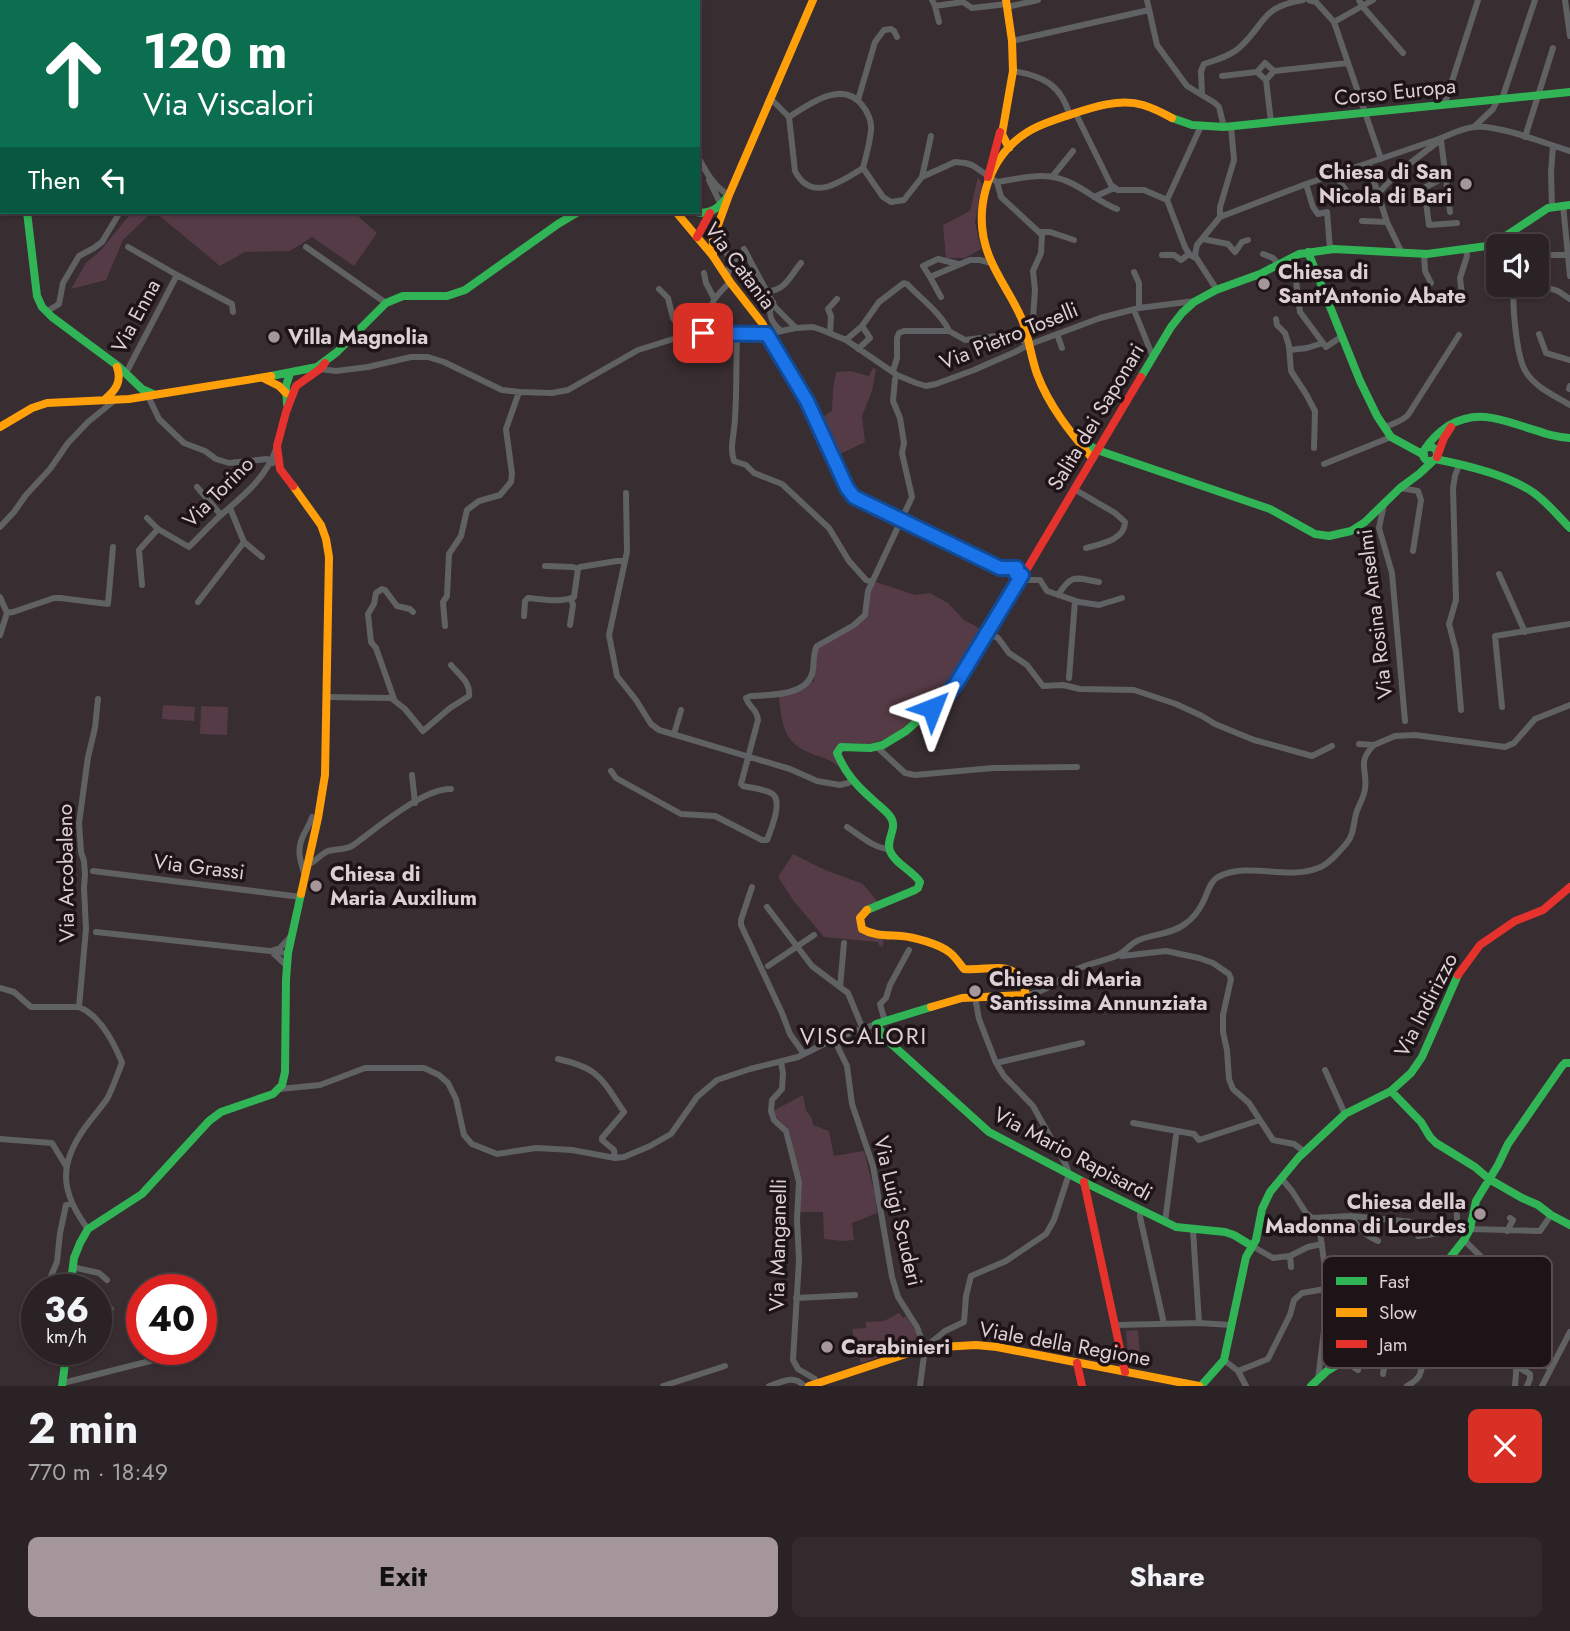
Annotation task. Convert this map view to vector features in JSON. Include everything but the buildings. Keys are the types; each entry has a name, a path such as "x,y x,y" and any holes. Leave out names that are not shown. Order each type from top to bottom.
{"street":[{"path":"696,235 710,213 729,195 813,0"},
{"path":"939,22 934,3 963,2 972,8 1038,0"},
{"path":"1147,0 1157,45 1187,86 1219,107 1227,126 1234,160 1220,207 1220,218"},
{"path":"1202,95 1201,67 1204,64 1238,48 1270,11 1303,0"},
{"path":"1309,0 1316,2 1334,23 1381,159"},
{"path":"1334,23 1361,3 1373,0"},
{"path":"1446,103 1478,0"},
{"path":"1474,127 1500,99 1535,0"},
{"path":"1566,0 1570,36"},
{"path":"1361,3 1403,53"},
{"path":"1007,4 1012,41 1011,90 998,136 981,222 992,263 1021,317 1039,379 1064,425 1074,437 1096,451 1263,506 1321,536 1336,535 1357,528 1412,480 1454,422 1465,417 1487,416 1556,438 1570,438"},
{"path":"1012,41 1149,10"},
{"path":"858,100 875,42 884,30 891,29 897,37"},
{"path":"1525,136 1553,48"},
{"path":"1222,76 1257,72 1265,63 1274,71"},
{"path":"1266,80 1274,71 1348,63"},
{"path":"1013,72 1030,75 1054,86 1114,188 1144,190 1167,200 1189,254 1197,259"},
{"path":"1257,72 1266,80 1271,122"},
{"name":"Corso Europa","path":"1009,148 1034,129 1107,105 1133,102 1150,106 1185,124 1201,127 1570,92"},
{"path":"789,117 828,95 842,94 858,100 871,123 863,168 883,197 891,202 904,200 922,177 931,136"},
{"path":"771,99 789,117 795,171 804,183 816,188 830,186 863,168"},
{"path":"1486,127 1493,109"},
{"path":"990,181 1009,148 1003,138 1005,116"},
{"path":"1167,200 1201,127"},
{"path":"1323,164 1350,196 1378,194 1396,174 1441,140 1455,132 1474,127 1525,136 1570,151"},
{"path":"998,136 998,150 1003,157"},
{"path":"1217,290 1195,254 1197,245 1220,218 1237,209 1306,184 1441,140"},
{"path":"1441,140 1450,212"},
{"path":"1552,207 1553,146"},
{"path":"1052,177 1073,151"},
{"path":"700,161 714,183 729,195"},
{"path":"922,177 950,164 959,162 972,165 990,181 1005,202 1040,232 1041,253 1033,275 1035,290 1032,332 1028,341"},
{"path":"1368,163 1387,222 1402,253"},
{"path":"703,166 721,205"},
{"path":"990,181 1036,175 1052,177 1074,184 1117,209"},
{"path":"1446,177 1424,188 1429,225 1457,223"},
{"path":"1306,184 1318,214 1327,212 1330,249"},
{"path":"1094,197 1114,188"},
{"path":"713,257 712,241 728,204 729,195"},
{"path":"1508,234 1552,207 1566,205 1570,276"},
{"path":"700,213 710,213"},
{"path":"27,214 37,296 46,312 117,367 145,393 160,395"},
{"path":"46,312 59,304 63,283 79,256 102,242 119,214"},
{"path":"290,392 386,303 404,296 447,296 465,290 576,214"},
{"name":"Via Catania","path":"678,214 762,323 807,401 850,494 1000,568 1020,573"},
{"path":"1362,220 1387,222"},
{"path":"696,235 717,225"},
{"path":"1040,232 1074,240"},
{"path":"1203,239 1228,244 1236,252 1242,242 1248,240"},
{"path":"717,333 711,307 714,298 728,280 732,260 722,246"},
{"path":"1195,301 1308,252 1353,249 1424,254 1486,246"},
{"name":"Via Enna","path":"128,247 232,304 233,312"},
{"path":"306,247 386,303"},
{"path":"930,277 970,260 986,248"},
{"path":"1464,303 1460,278 1466,249"},
{"path":"732,260 746,252 775,307 796,328"},
{"path":"1308,252 1369,403 1391,437 1432,451 1457,464 1521,484 1534,492 1570,528"},
{"path":"1163,256 1174,255 1181,260 1189,254"},
{"path":"1263,254 1273,258 1279,265"},
{"path":"1424,254 1425,271 1431,283"},
{"path":"1549,254 1568,256"},
{"path":"941,297 923,266 938,259 960,264"},
{"path":"1290,259 1296,273 1300,312 1326,346 1341,337"},
{"path":"970,260 992,263"},
{"path":"768,291 782,288 801,263"},
{"path":"1134,272 1139,283 1136,309 1151,352 1140,352"},
{"path":"704,273 714,298"},
{"name":"Via Enna","path":"125,377 177,275"},
{"path":"846,340 862,326 879,302 904,283 938,315 949,331"},
{"path":"1230,285 1233,295"},
{"path":"1549,288 1570,299"},
{"path":"659,289 668,298 673,318 683,336"},
{"path":"1512,297 1525,370 1541,387 1570,405"},
{"path":"830,333 831,316 828,309 837,299"},
{"name":"Via Pietro Toselli","path":"320,367 338,369 376,366 411,357 428,357 495,387 519,392 552,393 568,390 638,350 683,336 703,333 767,334 813,327 846,340 895,373 926,386 1015,352 1028,341 1057,334 1100,318 1136,309 1195,301"},
{"name":"Salita dei Saponari","path":"1020,573 1034,556 1074,489 1151,352 1184,310 1195,301"},
{"path":"773,302 769,313 772,323 781,331"},
{"path":"1276,319 1277,325 1285,333 1290,350 1291,369 1315,411 1314,448"},
{"path":"858,349 870,338 862,326"},
{"path":"611,771 616,778 681,814 715,816 765,841 768,838 778,802 775,794 741,784 758,720 757,712 746,698 788,693 809,679 817,646 854,625 865,615 867,590 912,497 902,453 904,443 900,418 893,401 899,333 949,331 965,340 1004,335 1028,341"},
{"path":"737,334 732,445 734,461 746,465 754,473 782,484 810,508 829,528 849,561 872,582"},
{"path":"1057,334 1062,348"},
{"path":"1539,334 1546,354 1570,360"},
{"path":"1384,428 1402,421 1408,415 1459,335"},
{"path":"1290,350 1322,343"},
{"path":"0,426 32,408 47,403 160,395 332,364 338,369"},
{"path":"280,469 277,446 290,392 290,373"},
{"path":"125,377 125,395 129,399"},
{"path":"104,400 115,392 125,377"},
{"path":"263,378 290,392"},
{"path":"445,626 443,602 447,596 449,554 461,536 467,510 479,500 502,494 511,482 506,429 519,392"},
{"path":"148,396 159,419 184,443 229,463 267,458 272,461 316,517 326,539 329,557 325,775 288,953 285,1072 280,1089"},
{"path":"0,527 73,438 115,400"},
{"path":"1432,451 1454,422"},
{"path":"1064,425 1096,451"},
{"path":"1324,464 1391,437"},
{"name":"Via Torino","path":"158,529 189,547 250,490 272,461 277,446"},
{"path":"1457,464 1453,488 1456,600 1449,624 1456,652 1461,710"},
{"path":"197,486 221,515"},
{"path":"1400,488 1418,491 1421,500 1413,551"},
{"path":"1074,489 1115,513 1125,522 1124,530 1112,540 1086,548"},
{"path":"626,494 625,561 609,630 616,672 650,724 659,730 790,769 817,781 840,785 852,780"},
{"name":"Via Rosina Anselmi","path":"1384,503 1380,528 1392,573 1405,721"},
{"path":"230,508 244,542 262,557"},
{"path":"142,585 139,550 158,529 147,518"},
{"path":"198,602 244,542"},
{"path":"7,613 60,597 108,604 113,547"},
{"path":"578,569 625,561"},
{"path":"545,566 573,566 578,569"},
{"path":"571,599 574,597 578,569"},
{"path":"1020,573 1015,588 950,692 901,733 878,747 844,747 839,749 838,756 852,780 890,817 894,826 889,849 894,857 914,873 920,885 915,890 865,911 860,918 862,929 871,934 910,937 947,950 964,969 1014,970 1024,982 1026,995"},
{"path":"1020,573 1029,580 1040,580 1046,591 1075,601 1099,605 1122,598"},
{"path":"1499,574 1525,632"},
{"path":"1058,595 1068,580 1099,582"},
{"path":"394,699 376,648 371,642 368,614 378,591 382,589 397,606 410,608 413,612"},
{"path":"0,597 7,613 0,635"},
{"path":"524,617 528,598 571,599"},
{"path":"570,625 573,605 571,599"},
{"path":"1069,678 1075,601"},
{"path":"1502,707 1495,636 1570,624"},
{"path":"988,633 998,638 1009,653 1027,665 1043,686 1134,690 1176,704 1254,740 1312,756 1332,746"},
{"path":"327,696 394,699 423,731 469,696 468,683 451,665"},
{"name":"Via Arcobaleno","path":"79,1007 86,929 85,874 79,823 98,699"},
{"path":"70,1274 81,1237 88,1229 142,1194 209,1121 221,1112 280,1089 320,1085 365,1068 424,1068 448,1083 456,1099 464,1135 472,1144 492,1154 536,1148 624,1157 671,1134 697,1097 718,1080 781,1062 834,1039 962,998 1026,995 1043,991 1071,972 1117,955 1137,941 1174,930 1186,923 1201,908 1214,879 1219,877 1247,871 1301,872 1319,868 1351,837 1365,789 1364,759 1374,745 1395,736 1415,735 1505,747 1514,743 1535,719 1570,705"},
{"path":"674,734 681,710"},
{"path":"1359,744 1374,745"},
{"path":"878,747 905,772 915,775 993,768 1077,768"},
{"path":"412,775 415,803"},
{"path":"308,865 327,852 352,846 439,790 451,789"},
{"path":"305,881 298,852 300,841 315,818"},
{"path":"847,827 882,849 889,849"},
{"name":"Via Grassi","path":"93,871 301,897"},
{"path":"298,913 295,902 287,896 296,892 305,881"},
{"path":"752,887 741,925 790,1034 804,1054"},
{"name":"Via Indirizzo","path":"1224,1360 1246,1257 1269,1192 1305,1152 1345,1114 1391,1091 1411,1073 1456,978 1480,945 1515,921 1543,910 1570,887"},
{"path":"767,907 812,966 848,993 863,1029"},
{"path":"96,932 288,953"},
{"path":"271,951 280,948 293,935"},
{"path":"768,966 814,935"},
{"path":"840,987 844,943"},
{"path":"881,1023 880,1004 887,998 890,985 909,950"},
{"path":"271,951 287,966"},
{"path":"1117,955 1166,951 1213,963 1227,971 1231,979 1223,1015 1223,1032 1229,1079 1233,1089 1249,1103 1273,1140 1294,1144 1305,1152"},
{"path":"0,988 14,992 31,1007 79,1007 89,1012 97,1020 121,1060 107,1098 75,1142 65,1166 66,1188 88,1229"},
{"path":"920,1386 924,1348 945,1331 964,1321 971,1276 1006,1261 1046,1234 1054,1220 1069,1174 1033,1106 1004,1076 996,1063 979,1019 975,997"},
{"name":"Via Mario Rapisardi","path":"881,1023 887,1040 989,1132 1176,1227 1225,1232 1252,1246"},
{"name":"Via Luigi Scuderi","path":"834,1039 846,1066 852,1104 873,1166 892,1277 898,1297 922,1338 924,1348"},
{"path":"996,1063 1082,1043"},
{"path":"558,1059 578,1063 595,1072 624,1112 601,1138 614,1150 615,1158"},
{"name":"Via Manganelli","path":"781,1062 782,1089 772,1100 771,1111 774,1120 786,1131 798,1177 799,1261 793,1360 798,1369 815,1379 814,1385"},
{"path":"1451,1256 1467,1235 1476,1201 1508,1144 1562,1066 1569,1062"},
{"path":"1325,1070 1345,1114"},
{"path":"1391,1091 1421,1122 1436,1143 1489,1179 1570,1225"},
{"path":"1133,1123 1194,1133 1199,1140 1260,1121"},
{"path":"1031,1138 1045,1127"},
{"path":"1165,1222 1176,1136"},
{"path":"0,1139 52,1143 65,1166"},
{"path":"1282,1179 1310,1217 1351,1216 1413,1222 1418,1236 1458,1231 1467,1235 1482,1256"},
{"path":"1084,1182 1125,1372"},
{"path":"1449,1201 1456,1205 1458,1231"},
{"path":"52,1274 57,1262 66,1205 72,1203"},
{"path":"1140,1210 1164,1324"},
{"path":"1467,1235 1488,1231 1538,1231 1551,1215"},
{"path":"1351,1216 1365,1235 1378,1241"},
{"path":"1318,1218 1324,1256"},
{"path":"1368,1218 1377,1226"},
{"path":"1507,1231 1513,1220 1510,1218"},
{"path":"1193,1230 1199,1323"},
{"path":"1252,1246 1271,1258 1290,1256 1308,1247 1322,1244"},
{"path":"1290,1256 1291,1266"},
{"path":"72,1267 100,1274"},
{"path":"1238,1371 1268,1359 1296,1297 1306,1292 1322,1291"},
{"path":"796,1298 855,1295"},
{"path":"1116,1325 1231,1325"},
{"path":"1552,1366 1570,1332"},
{"name":"Viale della Regione","path":"814,1385 924,1348 976,1345 1200,1386"},
{"path":"1200,1386 1224,1360 1238,1371 1246,1386"},
{"path":"1077,1363 1082,1386"},
{"path":"1321,1372 1322,1363"},
{"path":"65,1365 62,1384 135,1365"},
{"path":"663,1386 687,1382 725,1366"},
{"path":"1311,1386 1321,1372 1328,1368"},
{"path":"1384,1368 1384,1374"},
{"path":"1407,1386 1415,1381 1421,1368"},
{"path":"1515,1386 1516,1368"},
{"path":"1520,1368 1530,1374 1527,1386"},
{"path":"1542,1386 1551,1368"},
{"path":"769,1386 792,1378 799,1380 804,1386"}],"shaded area":[{"path":"978,177 982,184 975,222 981,249 965,258 946,258 943,225 970,211"},
{"path":"130,214 150,214 123,240 106,280 71,289 86,263 101,250"},
{"path":"157,214 358,214 377,233 354,266 312,237 290,251 245,252 220,266"},
{"path":"873,368 876,369 872,391 862,416 865,442 836,456 821,418 832,411 836,372 850,371 869,376"},
{"path":"876,582 915,595 930,593 948,603 964,620 986,632 950,688 901,731 868,744 841,743 840,768 829,760 805,751 791,740 786,733 779,696 789,694 814,681 817,649 865,618 869,591"},
{"path":"163,705 195,707 194,721 162,719"},
{"path":"201,706 228,707 227,735 200,734"},
{"path":"793,854 863,884 878,902 871,904 857,923 884,937 883,947 878,942 824,937 778,877"},
{"path":"803,1095 813,1125 829,1131 834,1156 864,1151 877,1213 852,1223 854,1240 824,1239 823,1212 799,1212 789,1130 773,1111"},
{"path":"899,1313 903,1318 906,1316 916,1332 919,1344 861,1363 852,1329 866,1328 866,1322 884,1321"},
{"path":"1138,1330 1140,1355 1128,1356 1126,1331"}],"traffic: fast":[{"path":"1172,118 1192,125 1224,127 1570,92"},
{"path":"700,212 714,210 727,197"},
{"path":"1141,377 1171,327 1194,302 1299,254 1334,249 1427,254 1487,246 1548,208 1570,205"},
{"path":"27,214 37,296 42,307 118,366 142,389 153,394"},
{"path":"271,376 317,367 337,352 386,303 403,296 447,296 465,290 575,214"},
{"path":"1308,252 1377,416 1391,437 1424,455"},
{"path":"287,404 286,386 290,373"},
{"path":"1425,449 1435,436 1448,426 1460,420 1482,417 1504,420 1550,435 1570,438"},
{"path":"1080,440 1097,450 1270,509 1315,534 1329,536 1351,531 1365,522 1434,460"},
{"path":"1427,447 1433,447 1437,454 1433,461 1427,461 1423,457 1423,451 1427,447"},
{"path":"1435,459 1487,472 1524,487 1544,501 1570,528"},
{"path":"1020,568 1024,572 1020,576 1016,572 1020,568"},
{"path":"867,910 915,890 920,882 890,851 892,819 852,779 837,753 841,747 870,748 883,745 906,731 941,700 956,684 1022,575"},
{"path":"72,1274 74,1258 88,1229 142,1194 209,1121 221,1112 273,1094 282,1085 285,1072 288,953 301,894"},
{"path":"1201,1386 1224,1360 1246,1257 1256,1240 1262,1209 1270,1192 1299,1157 1345,1114 1391,1091 1411,1073 1422,1057 1458,975"},
{"path":"931,1007 876,1024 887,1040 989,1132 1176,1227 1225,1232 1252,1246"},
{"path":"1451,1256 1470,1229 1476,1201 1508,1144 1562,1066 1570,1063"},
{"path":"1391,1091 1421,1122 1436,1143 1489,1179 1570,1225"},
{"path":"62,1386 65,1365"},
{"path":"1311,1386 1332,1368"}],"traffic: slow":[{"path":"713,256 713,239 729,195 813,0"},
{"path":"1006,0 1013,71 1002,134 1009,148"},
{"path":"1092,458 1048,397 1037,374 1023,322 989,256 982,222 986,188 992,172 1012,144 1047,123 1112,103 1143,105 1172,118"},
{"path":"678,214 713,256 762,323 812,411 850,494 1016,574"},
{"path":"104,400 117,385 117,367"},
{"path":"0,427 32,408 47,403 129,399 271,376"},
{"path":"263,378 286,393"},
{"path":"293,486 321,525 329,557 325,775 301,894"},
{"path":"867,910 860,918 862,929 933,944 945,949 964,969 1004,968 1018,975 1026,995 962,998 931,1007"},
{"path":"809,1386 924,1348 976,1345 1199,1386"}],"traffic: jam":[{"path":"988,177 1000,132"},
{"path":"697,237 710,213"},
{"path":"293,486 280,469 277,446 296,386 325,363"},
{"path":"1024,574 1141,377"},
{"path":"1437,457 1451,427"},
{"path":"1458,975 1480,945 1515,921 1543,910 1570,887"},
{"path":"1084,1182 1125,1372"},
{"path":"1077,1363 1082,1386"}],"place":[{"name":"Chiesa di San Nicola di Bari","path":"1466,184"},
{"name":"Chiesa di Sant'Antonio Abate","path":"1264,284"},
{"name":"Villa Magnolia","path":"274,337"},
{"name":"Chiesa di Maria Auxilium","path":"316,886"},
{"name":"Chiesa di Maria Santissima Annunziata","path":"975,991"},
{"name":"Chiesa della Madonna di Lourdes","path":"1480,1214"},
{"name":"Carabinieri","path":"827,1347"}],"district":[{"name":"VISCALORI","path":"864,1036"}],"route":[{"path":"703,333 767,334 807,401 850,494 1000,568 1017,568 1016,574 1022,575 956,684 932,708"}]}
